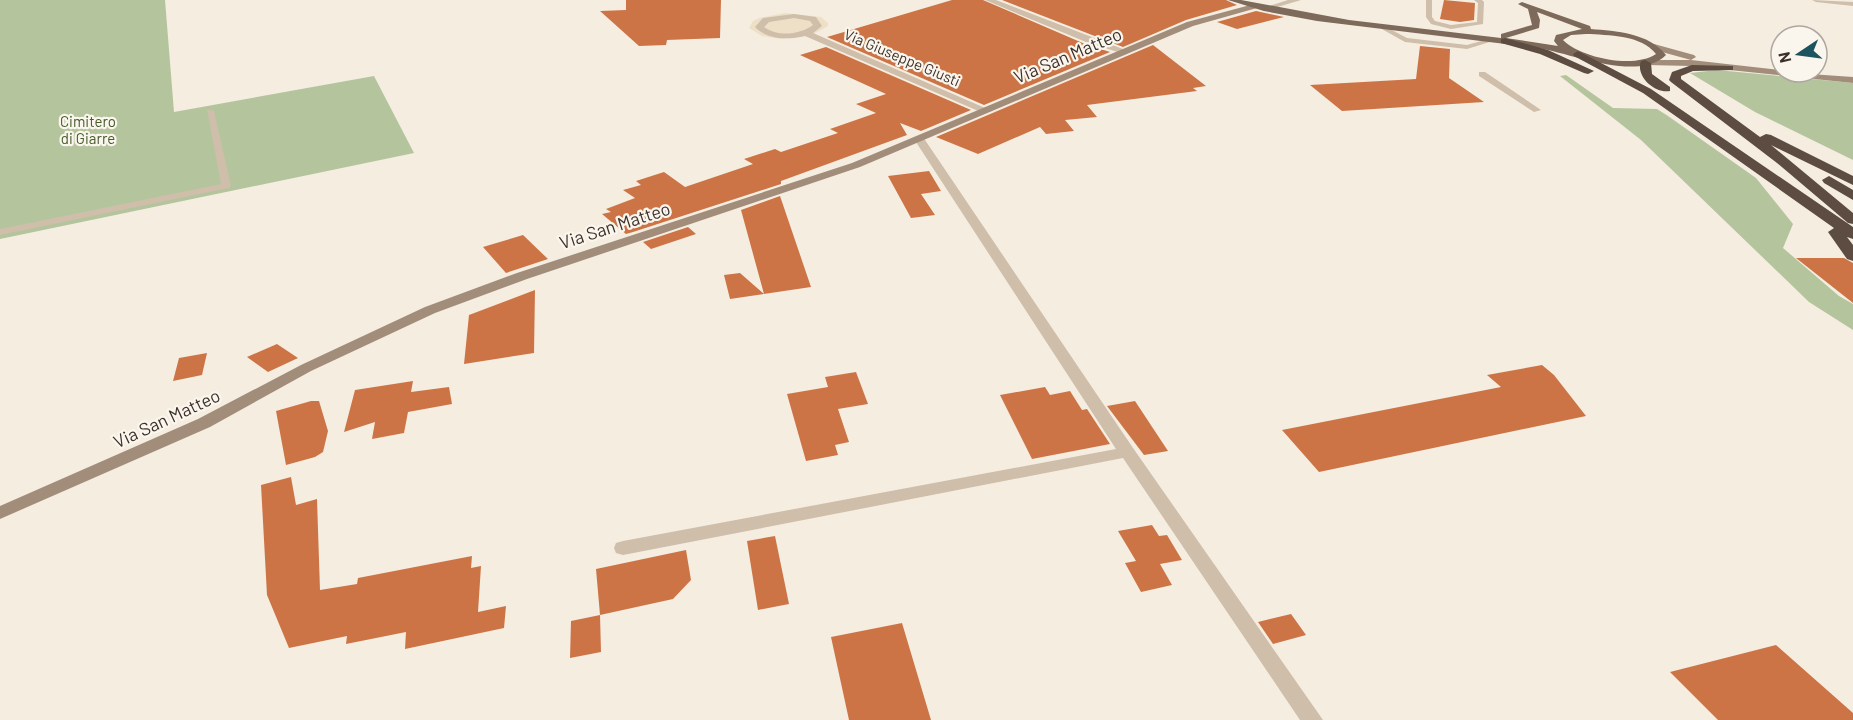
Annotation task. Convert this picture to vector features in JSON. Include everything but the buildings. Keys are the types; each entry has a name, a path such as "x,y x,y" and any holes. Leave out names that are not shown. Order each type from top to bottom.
{"highway":[{"path":"1505,41 1552,54 1688,119"},
{"path":"1574,53 1647,91 1853,234"},
{"path":"1646,63 1645,74 1649,79 1806,162 1853,190"},
{"path":"1729,68 1692,68 1679,72 1675,80 1782,160 1853,206"},
{"path":"1782,160 1853,220"},
{"path":"1806,162 1853,180"},
{"path":"1806,162 1853,196"},
{"path":"1788,189 1853,245"},
{"path":"1836,232 1853,256"}],"main road":[{"path":"1232,0 1259,7 1382,27 1451,35 1533,39 1580,32 1606,33"},
{"path":"1519,2 1552,22 1562,35"},
{"path":"1488,38 1612,62 1646,63 1656,60 1661,55 1654,47 1636,39 1570,23 1519,2"},
{"path":"1488,38 1531,29 1536,23 1532,10"},
{"path":"1562,35 1558,43 1574,53"}],"street":[{"path":"989,0 1089,40 1124,51"},
{"name":"Via San Matteo","path":"0,513 204,423 306,368 430,310 522,276 856,165 1190,24 1297,0"},
{"path":"1816,0 1853,4"},
{"path":"785,11 816,21 818,26 806,33 776,35 764,32 759,27 766,20 785,11"},
{"name":"Via Giuseppe Giusti","path":"806,33 987,111"},
{"path":"1654,47 1724,64 1769,71"},
{"path":"1646,63 1690,63 1769,72"},
{"path":"1829,78 1853,80"},
{"path":"919,140 1127,453 1312,720"},
{"path":"623,548 1127,453"}],"lane":[{"path":"1429,0 1429,17 1434,24 1451,27 1480,24 1481,2 1478,0"},
{"path":"1382,27 1404,40 1457,46 1467,47 1488,38"},
{"path":"1482,74 1537,110"},
{"path":"0,232 226,186 210,111"}],"green space":[{"name":"Cimitero di Giarre","path":"0,0 165,0 174,112 374,76 414,153 0,239"},
{"path":"1717,70 1769,75 1769,84 1829,84 1829,81 1853,83 1853,160 1755,112 1690,73"},
{"path":"1566,75 1613,108 1657,109 1756,178 1793,224 1783,248 1839,296 1853,304 1853,330 1809,302 1641,140 1560,76"}],"shaded area":[{"path":"785,13 821,17 828,23 828,26 812,35 781,39 762,36 749,28 753,21 759,18"}]}
